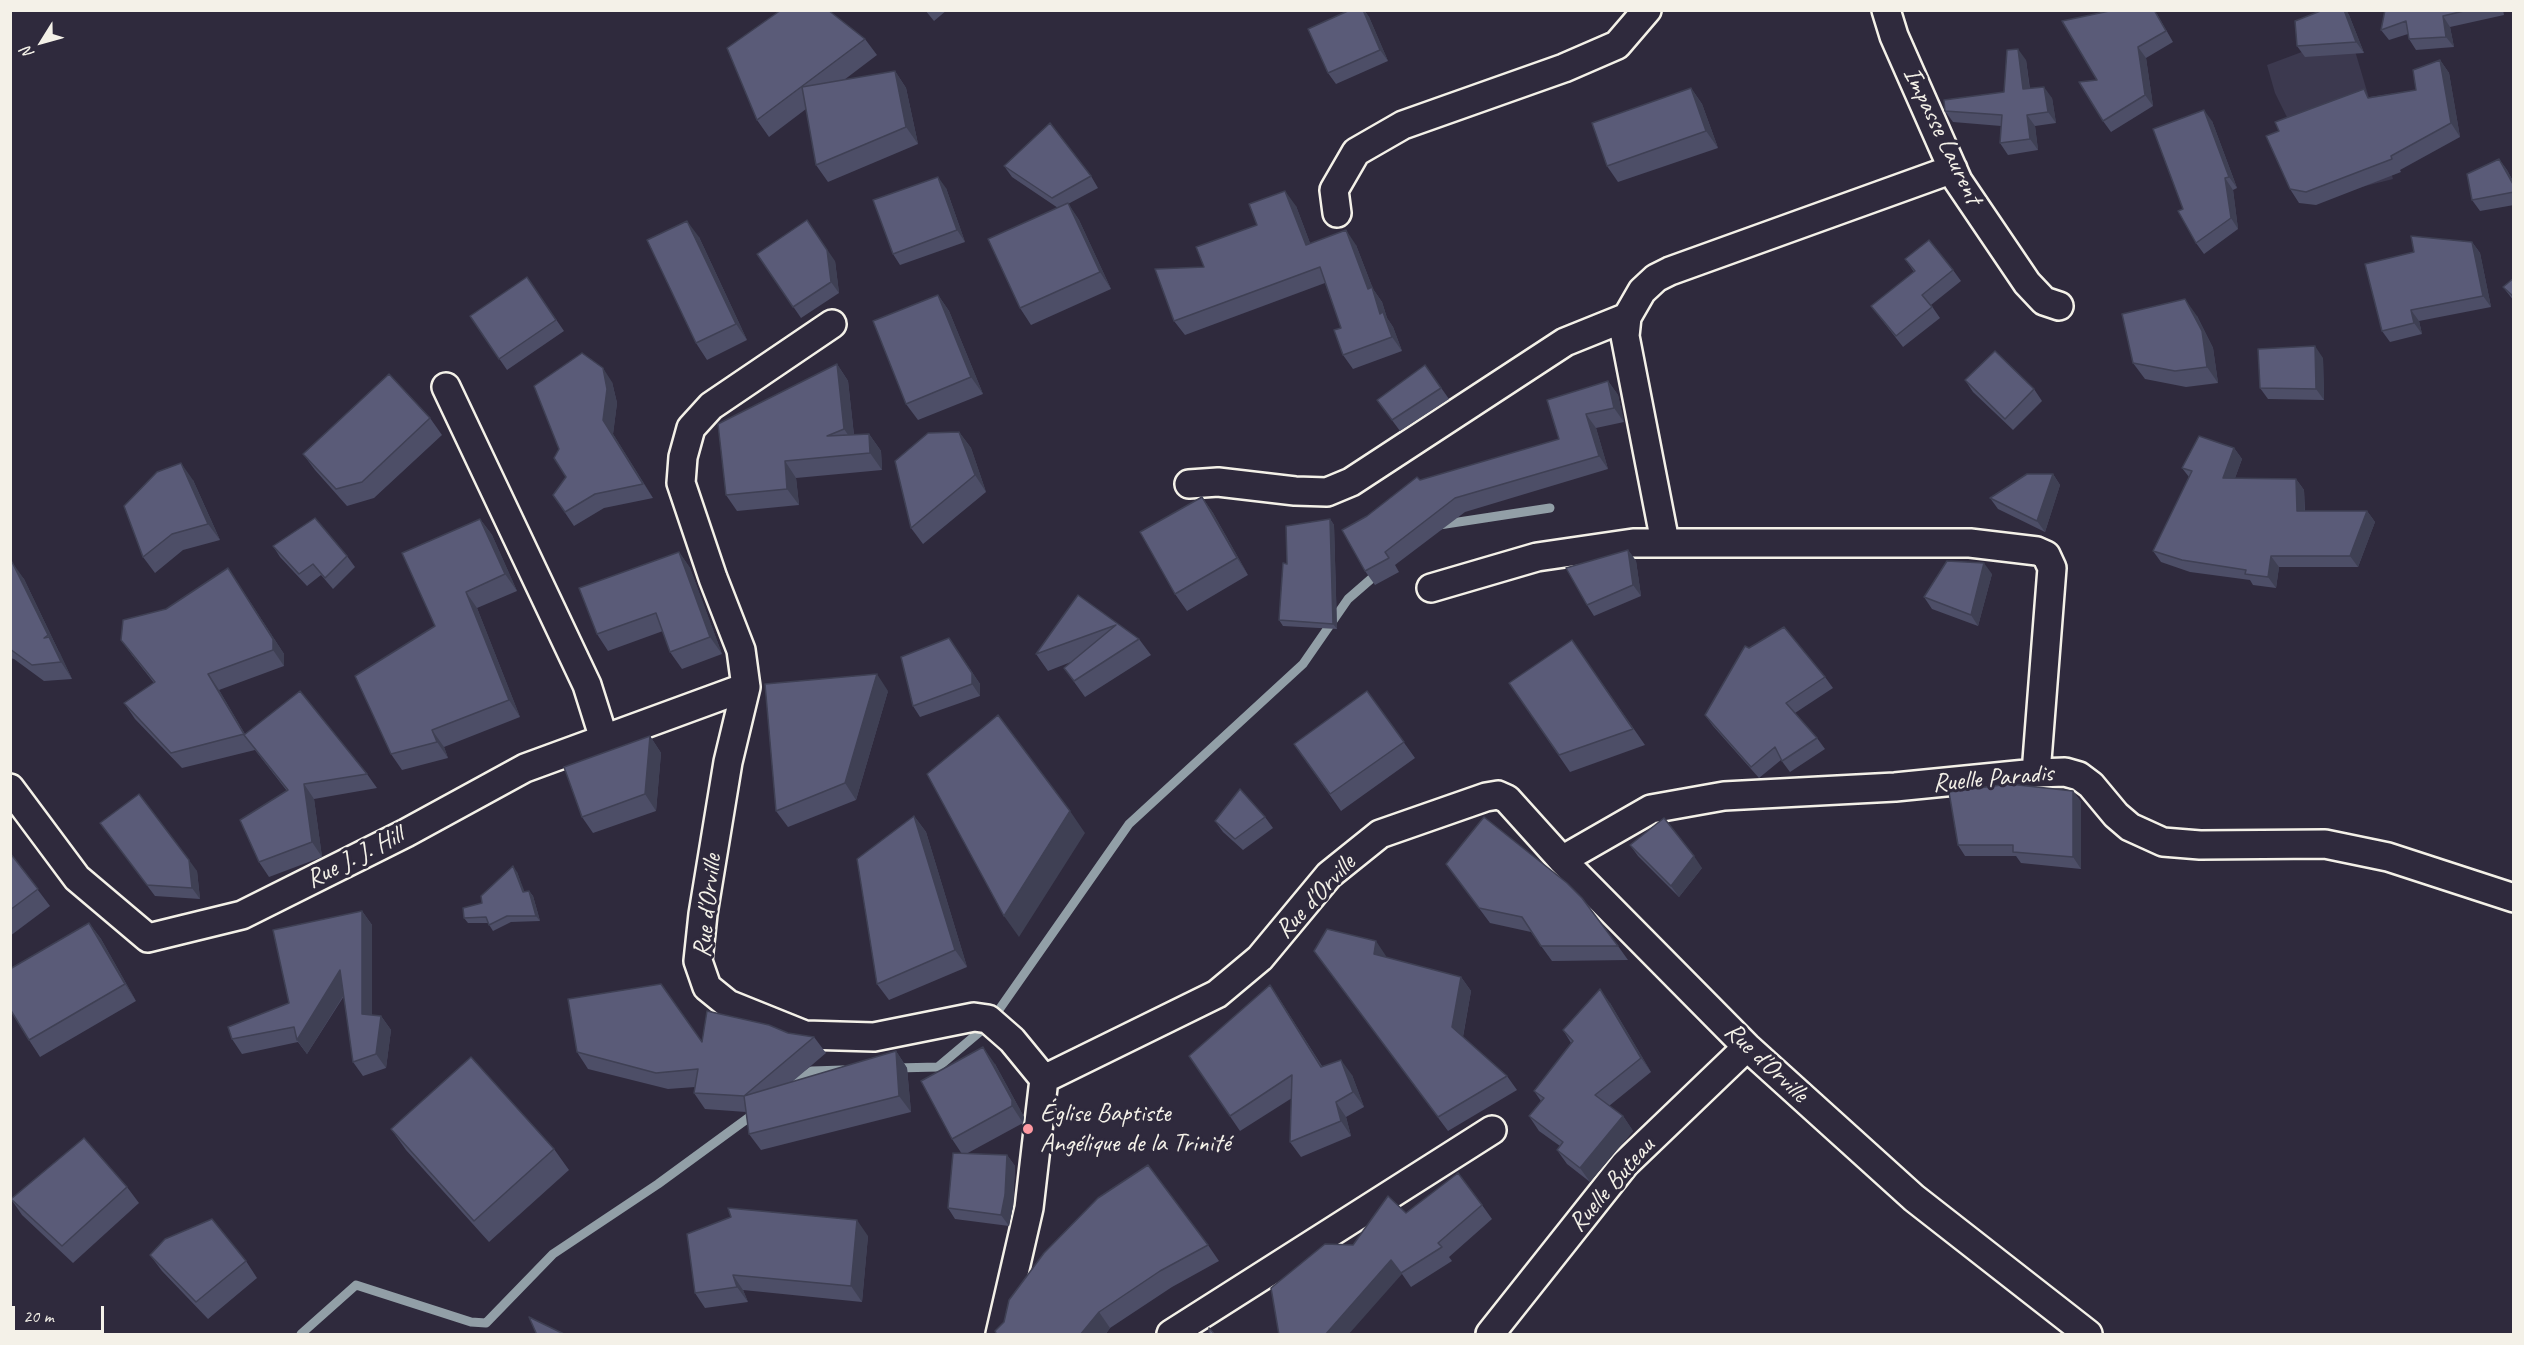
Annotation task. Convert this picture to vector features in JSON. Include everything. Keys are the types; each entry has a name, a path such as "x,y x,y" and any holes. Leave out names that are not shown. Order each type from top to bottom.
{"street":[{"path":"1337,213 1334,189 1356,152 1403,126 1564,68 1617,45 1647,10"},
{"name":"Impasse Laurent","path":"1886,10 1894,36 1958,181 2027,283 2044,301 2059,306"},
{"path":"1665,542 1625,336 1627,317 1642,291 1656,278 1670,271 1953,169"},
{"path":"1189,484 1218,482 1295,491 1327,492 1351,482 1565,342 1627,317"},
{"path":"746,687 741,650 713,578 681,483 683,457 691,428 711,406 832,324"},
{"path":"446,387 587,685 604,739"},
{"path":"1431,588 1537,557 1633,543 1970,543 2037,551 2046,555 2052,568 2036,773"},
{"name":"Rue J. J. Hill","path":"10,788 77,878 148,938 242,915 406,833 525,768 746,687"},
{"name":"Rue d'Orville","path":"746,687 729,762 703,914 698,961 706,987 728,1004 805,1035 874,1037 974,1017 992,1023 1012,1040 1044,1079 1217,994 1260,958 1329,876 1380,834 1486,797 1498,795 1507,799 1562,860 1747,1047 1914,1198 2088,1335"},
{"name":"Ruelle Paradis","path":"1562,860 1651,809 1724,796 1895,787 2065,772 2079,776 2130,827 2163,842 2211,845 2325,844 2388,857 2514,898"},
{"name":"Ruelle Buteau","path":"1490,1335 1625,1164 1747,1047"},
{"path":"1000,1335 1029,1208 1044,1079"},
{"path":"1171,1335 1297,1252 1491,1130"}],"shaded area":[{"path":"2350,34 2393,179 2326,196 2275,93 2267,65"}],"building":[{"path":"781,10 828,10 865,39 757,120 727,48"},
{"path":"1350,10 1363,10 1380,50 1328,73 1308,29"},
{"path":"2114,10 2154,10 2166,31 2138,47 2145,95 2103,121 2079,82 2097,80 2062,21"},
{"path":"2323,10 2344,10 2356,42 2297,46 2295,21"},
{"path":"2385,10 2468,10 2443,16 2446,37 2409,39 2406,21 2381,30"},
{"path":"2018,49 2023,89 2044,87 2048,112 2027,115 2030,139 2000,143 2002,115 1945,111 1944,100 2004,92 2007,50"},
{"path":"2440,60 2451,123 2391,156 2392,159 2306,192 2290,189 2266,136 2279,131 2275,122 2364,89 2368,98 2416,90 2413,70"},
{"path":"895,71 906,127 816,165 802,87"},
{"path":"1691,88 1706,131 1607,166 1592,123"},
{"path":"2204,110 2229,177 2225,178 2231,218 2196,243 2178,211 2183,209 2153,129"},
{"path":"1050,123 1091,176 1052,198 1004,166"},
{"path":"2499,159 2514,186 2514,192 2472,200 2467,174"},
{"path":"938,177 957,230 893,254 873,200"},
{"path":"1285,191 1306,245 1346,230 1368,289 1372,287 1380,314 1383,312 1392,337 1343,355 1334,330 1341,328 1320,267 1174,321 1155,269 1204,267 1196,247 1257,225 1249,204"},
{"path":"1068,203 1100,272 1020,308 988,239"},
{"path":"807,220 827,250 831,282 793,307 757,254"},
{"path":"687,221 736,324 696,343 647,240"},
{"path":"2411,236 2472,242 2483,296 2411,310 2414,323 2382,331 2365,264 2414,252"},
{"path":"1929,240 1953,270 1922,295 1932,307 1896,336 1871,306 1915,271 1905,259"},
{"path":"527,277 556,320 499,359 470,316"},
{"path":"2514,278 2514,297 2503,287"},
{"path":"938,295 971,377 906,404 873,321"},
{"path":"2185,299 2202,331 2207,367 2175,371 2133,363 2122,314"},
{"path":"2315,346 2316,389 2260,388 2258,349"},
{"path":"1995,351 2034,389 2005,419 1965,380"},
{"path":"582,353 603,368 607,389 603,420 643,484 595,494 565,512 553,495 566,477 554,458 559,449 534,386"},
{"path":"837,364 844,429 827,436 869,434 870,453 785,461 787,489 726,495 718,424"},
{"path":"1425,365 1441,388 1392,420 1377,400"},
{"path":"389,374 430,418 362,482 336,489 303,454"},
{"path":"1608,381 1614,408 1586,414 1599,456 1455,498 1385,552 1389,558 1365,571 1342,530 1367,516 1417,477 1420,480 1559,439 1547,400"},
{"path":"959,432 975,475 911,528 895,461 928,433"},
{"path":"2199,436 2234,448 2223,478 2296,479 2297,511 2367,511 2350,556 2271,556 2268,577 2245,574 2246,570 2182,560 2153,551 2192,471 2182,468"},
{"path":"181,463 208,524 172,534 143,557 124,506 157,472"},
{"path":"2027,474 2053,474 2037,521 1990,498"},
{"path":"1202,497 1237,558 1175,594 1140,532"},
{"path":"315,518 347,556 325,578 313,564 299,574 273,546"},
{"path":"480,519 505,574 466,592 509,700 432,730 437,742 391,754 355,676 435,626 402,553"},
{"path":"1330,519 1333,624 1279,620 1283,563 1287,564 1286,526"},
{"path":"1628,550 1633,585 1587,605 1566,568"},
{"path":"679,552 710,637 670,652 656,613 597,634 579,588"},
{"path":"1947,561 1984,563 1971,615 1924,597"},
{"path":"12,562 48,635 44,638 49,637 61,662 32,665 10,649 10,563"},
{"path":"228,568 273,639 273,650 208,674 244,734 171,753 124,703 155,682 121,640 123,620 166,609"},
{"path":"1078,595 1139,639 1074,681 1064,668 1116,625 1036,654"},
{"path":"1784,627 1825,677 1786,703 1817,738 1782,761 1775,747 1751,767 1705,715 1745,646 1749,648"},
{"path":"949,638 972,673 972,684 913,706 901,657"},
{"path":"1572,640 1633,729 1559,755 1509,683"},
{"path":"877,674 845,783 776,811 765,684"},
{"path":"300,691 367,774 304,784 312,842 259,862 240,820 288,790 244,735"},
{"path":"1367,691 1404,742 1330,794 1294,744"},
{"path":"998,715 1070,811 1004,916 927,774"},
{"path":"650,736 645,794 582,817 564,767"},
{"path":"2009,784 2073,791 2073,857 2013,852 2013,845 1958,845 1949,792"},
{"path":"1240,789 1265,817 1235,839 1215,821"},
{"path":"139,794 189,860 192,888 147,885 100,823"},
{"path":"914,816 955,950 877,984 857,859"},
{"path":"1484,817 1567,883 1582,898 1618,946 1541,946 1522,917 1479,908 1446,864"},
{"path":"1664,818 1694,856 1671,886 1630,845"},
{"path":"10,853 38,889 10,910"},
{"path":"513,866 523,892 529,891 536,916 507,916 489,925 486,917 464,918 463,908 482,903 481,896"},
{"path":"362,911 362,1014 381,1016 376,1054 353,1062 340,970 297,1040 294,1027 232,1039 228,1027 289,1003 273,930"},
{"path":"89,923 125,984 29,1040 10,1009 10,969"},
{"path":"1327,929 1376,941 1374,954 1461,977 1452,1027 1507,1076 1438,1117 1314,951"},
{"path":"661,984 702,1042 707,1011 769,1025 788,1033 814,1037 744,1096 694,1093 698,1069 656,1073 577,1052 568,999"},
{"path":"1270,985 1321,1067 1341,1060 1353,1092 1336,1102 1341,1121 1290,1142 1292,1075 1230,1116 1189,1056"},
{"path":"1600,989 1641,1058 1595,1095 1623,1116 1580,1168 1557,1150 1563,1142 1529,1116 1544,1098 1534,1091 1573,1041 1563,1030"},
{"path":"983,1047 1012,1100 1012,1106 952,1139 921,1081"},
{"path":"896,1051 899,1096 749,1134 744,1096"},
{"path":"471,1057 554,1149 474,1221 391,1129"},
{"path":"84,1138 127,1187 62,1246 11,1199"},
{"path":"953,1153 1007,1155 1005,1195 1001,1215 948,1208"},
{"path":"1148,1165 1208,1245 1160,1271 1099,1312 1080,1335 997,1335 995,1331 1004,1322 1009,1300 1044,1253 1098,1198"},
{"path":"1458,1173 1482,1205 1438,1243 1442,1247 1401,1273 1391,1260 1325,1335 1279,1335 1271,1288 1325,1244 1353,1245 1388,1196 1406,1213"},
{"path":"728,1208 857,1220 851,1286 733,1275 737,1287 695,1293 687,1234 731,1217"},
{"path":"212,1219 246,1261 196,1302 150,1255 165,1239"},
{"path":"529,1317 566,1335 537,1335"}],"waterway":[{"path":"1439,525 1550,508"},
{"path":"896,1068 938,1067 989,1024 1129,824 1303,664 1348,599 1379,572"},
{"path":"790,1087 812,1071 843,1070"},
{"path":"301,1334 356,1285 471,1322 486,1323 553,1254 658,1184 755,1113"}],"place":[{"name":"Église Baptiste Angélique de la Trinité","path":"1028,1129"}]}
